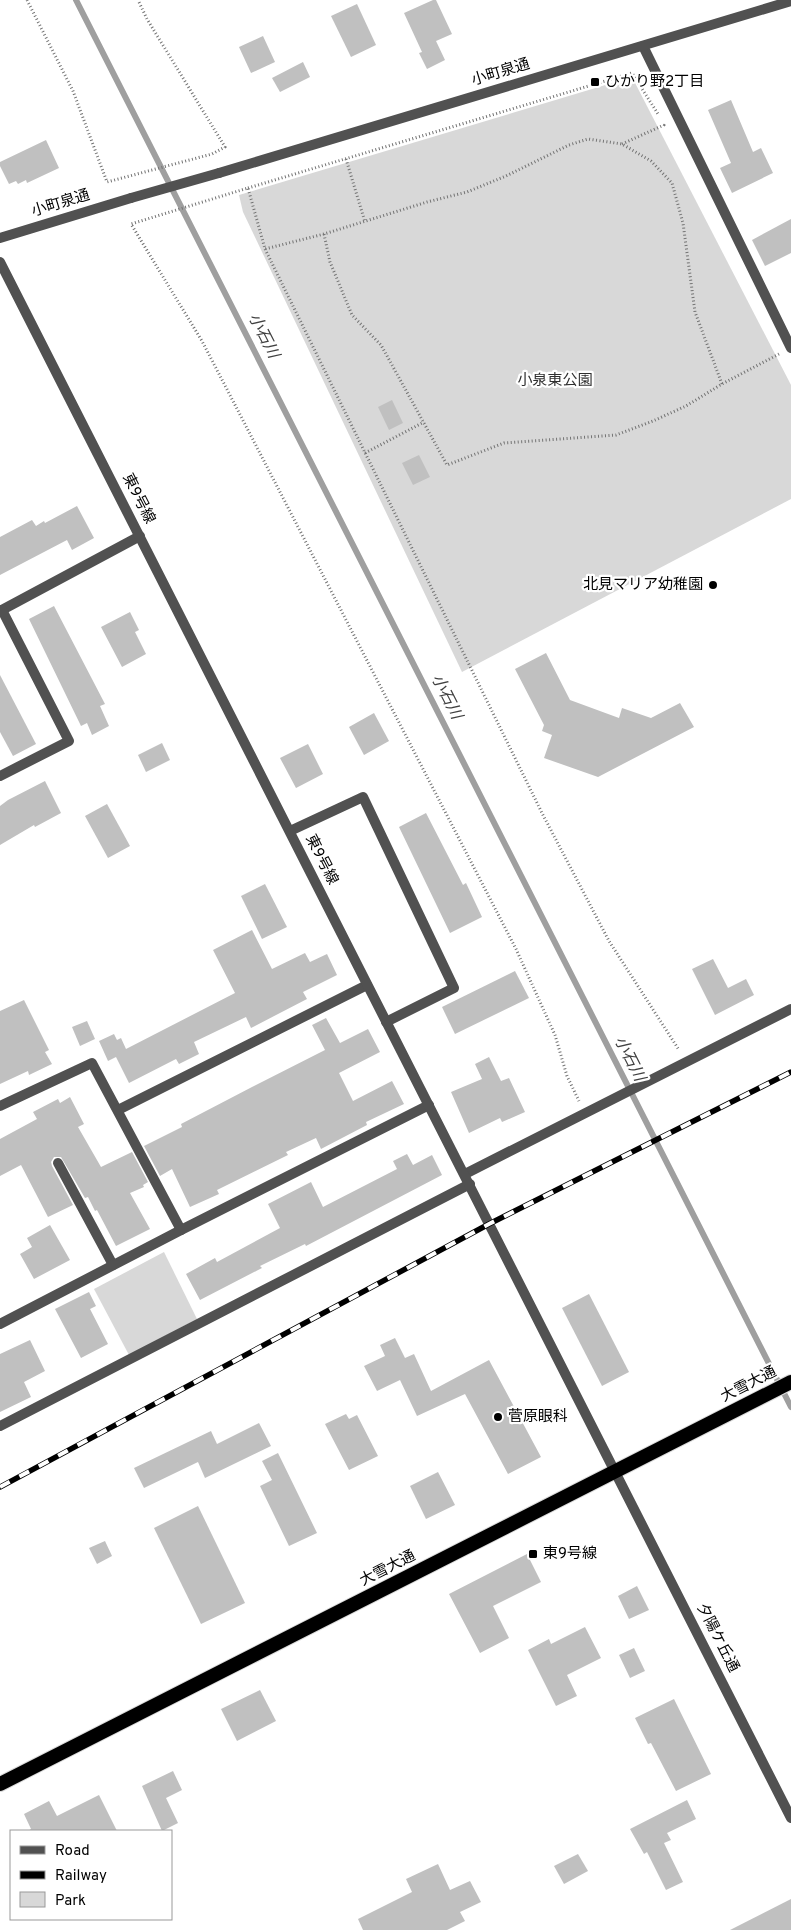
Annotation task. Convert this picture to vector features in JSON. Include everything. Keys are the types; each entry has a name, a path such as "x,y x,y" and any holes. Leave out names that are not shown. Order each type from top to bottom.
{"highway":[{"name":"大雪大通","path":"0,1784 791,1382"}],"street":[{"name":"小町泉通","path":"0,238 791,1"},
{"path":"643,46 787,350"},
{"name":"東9号線","path":"0,262 615,1472"},
{"path":"0,776 69,741 1,611 140,536"},
{"path":"290,831 363,798 454,988 386,1022"},
{"path":"118,1110 367,986"},
{"path":"465,1174 791,1009"},
{"path":"0,1106 92,1063 181,1230"},
{"path":"0,1324 181,1230 430,1105"},
{"path":"58,1163 113,1266"},
{"path":"0,1426 470,1184"},
{"name":"夕陽ケ丘通","path":"615,1472 791,1818"}],"path":[{"path":"26,0 72,91 107,182 212,154 225,147 147,19 138,0"},
{"path":"586,1100 580,1103 567,1076 554,1035 516,949 207,350 131,224 632,73 664,125 622,144"},
{"path":"266,249 467,192 506,176 569,145 588,139 622,144 651,161 672,184 683,223 695,312 722,384"},
{"path":"346,159 365,222"},
{"path":"248,188 266,249 365,453 543,815 609,941 680,1050 672,1055"},
{"path":"324,234 330,262 352,315 382,345 447,465 504,443 616,435 686,406 722,384 787,350"},
{"path":"365,453 424,422"}],"green space":[{"name":"小泉東公園","path":"632,77 791,385 791,499 462,672 243,212 239,195"},
{"path":"164,1252 197,1319 129,1355 94,1289"}],"building":[{"path":"436,0 452,34 436,41 445,60 427,69 419,53 422,52 404,13"},
{"path":"357,4 376,45 351,57 331,16"},
{"path":"263,36 275,62 251,73 239,47"},
{"path":"303,62 310,77 280,92 272,78"},
{"path":"731,100 753,152 761,148 773,173 732,193 720,168 731,163 708,110"},
{"path":"46,140 59,168 27,183 26,180 18,184 16,181 9,184 0,166 0,162"},
{"path":"791,219 791,253 765,266 752,240"},
{"path":"392,400 403,423 389,430 378,407"},
{"path":"419,455 430,477 413,485 402,463"},
{"path":"77,506 94,538 72,550 67,540 0,575 0,537 32,520 36,526 44,521 45,523"},
{"path":"54,606 105,704 100,706 109,726 92,735 87,723 81,726 29,619"},
{"path":"130,612 139,630 135,632 146,654 122,667 101,627"},
{"path":"546,653 570,700 619,718 622,708 651,718 680,703 694,727 598,777 544,758 552,735 542,731 544,725 515,669"},
{"path":"0,675 36,744 13,756 0,732"},
{"path":"374,713 389,741 364,755 349,727"},
{"path":"162,743 170,760 146,772 138,755"},
{"path":"308,744 323,774 296,788 280,758"},
{"path":"45,781 61,813 35,827 34,825 0,845 0,806"},
{"path":"107,804 130,846 108,858 85,816"},
{"path":"426,813 463,885 466,883 482,917 450,933 399,827"},
{"path":"265,884 287,927 262,939 241,896"},
{"path":"252,930 272,969 305,953 310,962 327,954 337,975 303,992 307,999 251,1028 246,1017 194,1042 199,1054 179,1064 176,1059 129,1083 116,1057 108,1061 99,1041 114,1034 117,1040 121,1038 126,1049 235,993 213,950"},
{"path":"713,959 728,988 746,979 754,995 715,1015 692,969"},
{"path":"515,971 529,998 455,1034 442,1007"},
{"path":"24,1000 49,1050 45,1052 52,1064 29,1075 28,1071 0,1084 0,1011"},
{"path":"326,1018 340,1043 368,1029 380,1052 339,1073 353,1101 392,1081 404,1104 366,1122 367,1125 321,1149 316,1138 286,1152 288,1155 217,1190 219,1194 190,1207 172,1169 160,1176 144,1146 182,1127 181,1124 325,1050 312,1025"},
{"path":"87,1021 95,1039 80,1046 72,1027"},
{"path":"489,1057 501,1081 509,1078 525,1112 502,1122 500,1118 469,1133 451,1092 482,1079 475,1064"},
{"path":"70,1097 84,1124 78,1127 101,1167 132,1152 148,1182 143,1185 144,1187 130,1193 150,1229 116,1246 97,1210 95,1211 88,1197 85,1198 61,1157 54,1157 51,1162 52,1166 73,1205 48,1217 21,1165 0,1176 0,1139 37,1119 33,1112 58,1099 60,1103"},
{"path":"407,1154 413,1165 432,1155 442,1175 306,1246 305,1244 260,1266 262,1268 200,1300 186,1274 215,1258 217,1262 280,1228 268,1204 311,1182 323,1207 397,1169 393,1161"},
{"path":"50,1225 70,1260 34,1279 20,1254 32,1247 27,1238"},
{"path":"89,1292 96,1306 90,1309 108,1344 81,1358 55,1309"},
{"path":"589,1294 629,1372 602,1386 562,1308"},
{"path":"395,1338 405,1358 414,1354 431,1391 489,1360 541,1457 508,1474 465,1394 417,1416 400,1380 377,1391 364,1366 385,1356 380,1345"},
{"path":"30,1340 45,1371 24,1382 31,1397 0,1412 0,1354"},
{"path":"346,1414 349,1419 357,1415 378,1456 349,1470 325,1424"},
{"path":"259,1423 271,1446 205,1478 198,1462 144,1488 134,1468 211,1431 217,1444"},
{"path":"278,1453 317,1533 289,1546 260,1486 272,1480 262,1461"},
{"path":"438,1472 455,1505 426,1519 410,1486"},
{"path":"198,1506 245,1603 201,1624 154,1528"},
{"path":"105,1541 112,1556 97,1564 89,1548"},
{"path":"527,1554 541,1582 493,1606 509,1638 480,1653 449,1594"},
{"path":"637,1586 649,1610 629,1619 618,1596"},
{"path":"585,1627 601,1658 567,1675 577,1696 556,1706 528,1650 549,1639 551,1644"},
{"path":"634,1648 645,1671 630,1678 619,1655"},
{"path":"260,1690 276,1721 237,1741 221,1709"},
{"path":"674,1699 711,1774 676,1791 651,1743 648,1744 635,1718"},
{"path":"173,1771 182,1790 166,1798 178,1823 162,1830 142,1786"},
{"path":"99,1795 116,1830 30,1830 31,1829 24,1814 49,1801 57,1816"},
{"path":"687,1800 696,1819 667,1833 671,1840 664,1843 683,1882 666,1890 647,1852 644,1854 630,1829"},
{"path":"578,1854 588,1871 564,1884 554,1866"},
{"path":"438,1864 450,1890 470,1881 481,1902 460,1912 465,1921 447,1930 363,1930 358,1919 412,1892 406,1879"},
{"path":"791,1899 791,1930 730,1930"}],"waterway":[{"name":"小石川","path":"76,0 791,1407"}],"railway":[{"path":"0,1487 489,1224 791,1072"}],"place":[{"name":"ひかり野2丁目","path":"595,82"},
{"name":"北見マリア幼稚園","path":"713,585"},
{"name":"菅原眼科","path":"498,1417"},
{"name":"東9号線","path":"533,1554"}]}
